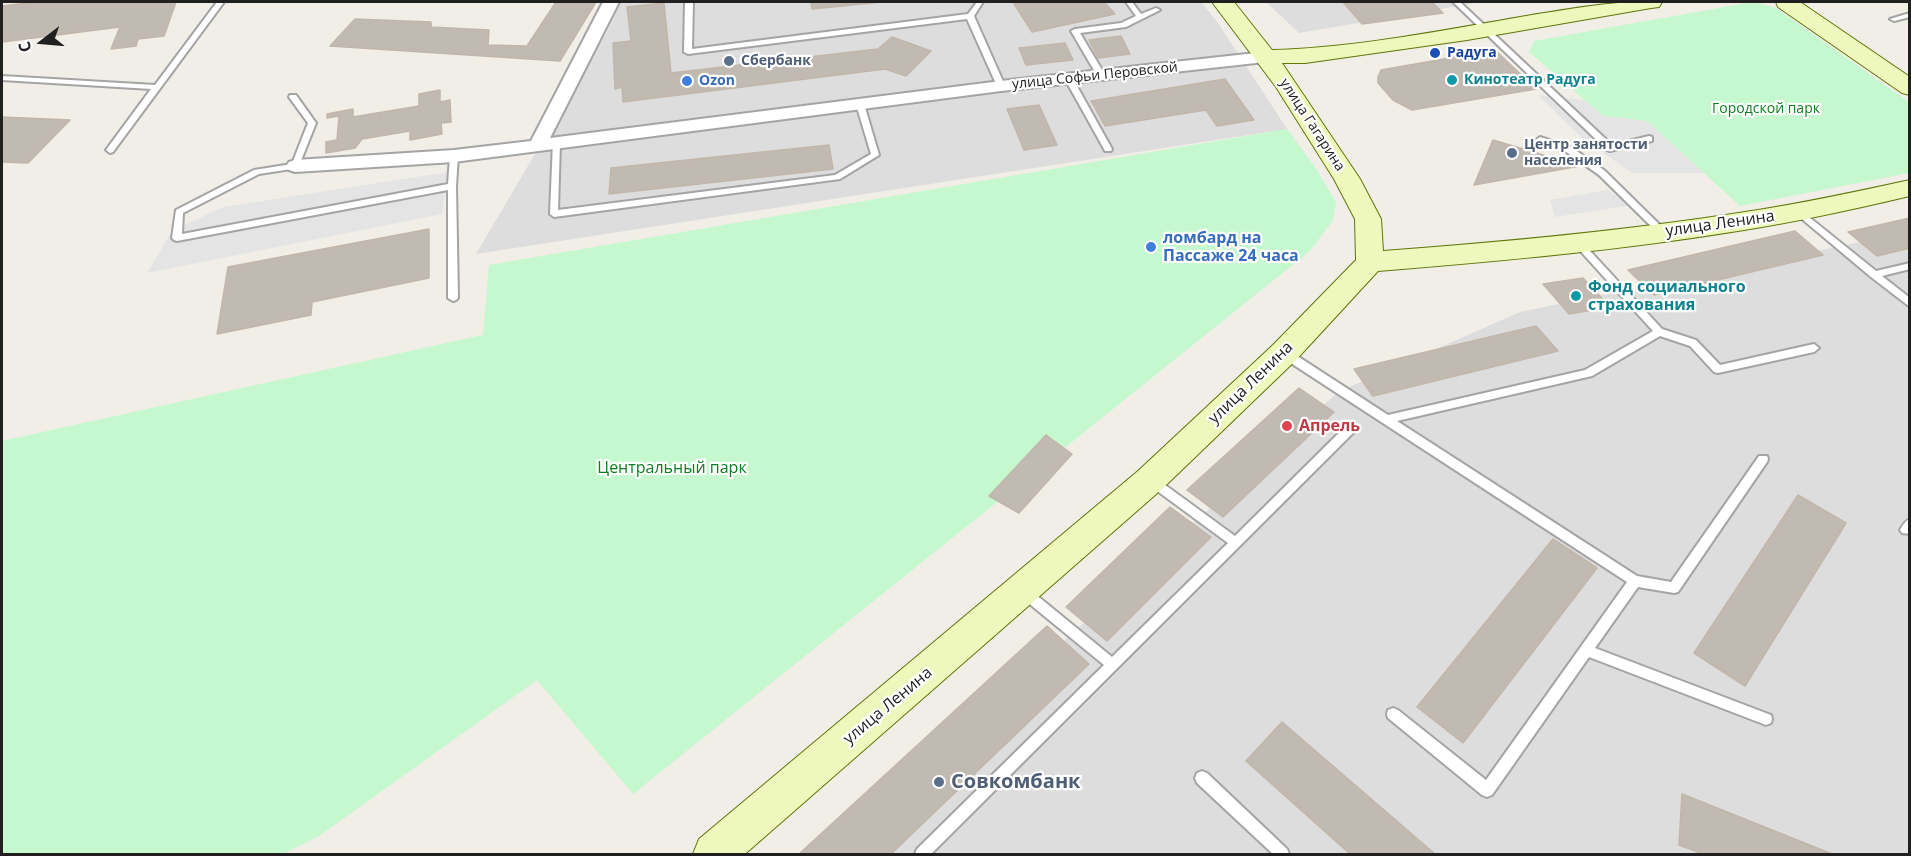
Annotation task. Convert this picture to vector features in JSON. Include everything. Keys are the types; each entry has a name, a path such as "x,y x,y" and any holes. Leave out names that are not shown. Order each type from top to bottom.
{"main road":[{"name":"улица Гагарина","path":"1223,2 1286,84 1347,179 1368,219 1370,262"},
{"name":"улица Софьи Перовской","path":"1265,57 1305,56 1652,2"},
{"path":"1786,2 1910,88"},
{"name":"улица Ленина","path":"714,855 1150,480 1284,353 1370,262 1493,252 1662,232 1799,212 1910,188"}],"street":[{"path":"547,144 610,2"},
{"name":"улица Софьи Перовской","path":"295,166 454,156 1001,86 1265,57"}],"lane":[{"path":"110,150 220,2"},
{"path":"689,2 688,52 970,16 980,2"},
{"path":"1129,2 1140,17"},
{"path":"1456,2 1488,29 1610,148 1649,139"},
{"path":"1101,75 1075,31 1123,25 1156,10"},
{"path":"1894,19 1910,15"},
{"path":"970,16 1001,86"},
{"path":"2,78 157,87"},
{"path":"1070,79 1108,149"},
{"path":"293,97 312,123 295,166 257,172 179,212 177,238 452,186"},
{"path":"547,144 554,214 837,177 874,156 860,104"},
{"path":"1540,140 1568,149 1602,173 1662,232"},
{"path":"453,298 454,156"},
{"path":"1799,212 1910,304"},
{"path":"1576,242 1659,332 1693,343 1718,369 1814,348"},
{"path":"1874,275 1910,266"},
{"path":"1385,420 1588,372 1659,332"},
{"path":"1284,353 1635,581 1674,588 1763,459"},
{"path":"922,855 1351,428"},
{"path":"1150,480 1235,542"},
{"path":"1393,714 1486,790 1635,581"},
{"path":"1022,591 1113,665"},
{"path":"1586,650 1766,719"},
{"path":"1202,778 1282,855"}],"shaded area":[{"path":"621,2 1201,2 1218,23 1287,129 476,254 607,32"},
{"path":"1266,2 1482,2 1299,33"},
{"path":"1538,95 1585,100 1603,116 1647,121 1704,173 1632,173 1581,137"},
{"path":"448,172 442,214 147,273 173,230 224,207"},
{"path":"1607,190 1632,205 1555,217 1550,200"},
{"path":"1909,232 1909,854 829,854 1338,392 1520,312"}],"green space":[{"name":"Городской парк","path":"1753,2 1776,8 1909,102 1909,173 1740,206 1647,121 1603,116 1529,52 1534,41"},
{"name":"Центральный парк","path":"1287,129 1315,167 1336,202 1333,220 1310,251 633,794 537,680 319,836 283,854 2,854 2,441 483,335 489,265"}],"building":[{"path":"37,2 176,2 164,36 138,39 136,46 111,49 120,27 2,42 2,6"},
{"path":"556,2 596,2 560,61 330,46 355,19 431,22 431,27 489,30 488,45 527,46"},
{"path":"811,2 882,2 812,9"},
{"path":"1013,2 1104,2 1115,14 1032,32"},
{"path":"1343,2 1432,2 1443,13 1362,24"},
{"path":"664,3 671,73 878,49 892,37 931,51 906,76 885,69 623,102 622,87 615,89 613,43 631,41 627,7"},
{"path":"1121,36 1130,54 1098,58 1089,40"},
{"path":"1065,43 1073,60 1026,65 1019,48"},
{"name":"Кинотеатр Радуга","path":"1495,50 1536,89 1412,110 1393,100 1378,83 1381,70"},
{"path":"1225,79 1254,120 1217,126 1206,110 1105,126 1091,101"},
{"path":"440,90 440,102 450,100 451,122 441,123 442,134 410,140 410,131 362,139 355,148 326,153 326,142 337,140 339,116 327,118 327,114 353,109 353,117 419,106 419,94"},
{"path":"1039,105 1057,145 1024,150 1007,109"},
{"path":"2,117 70,120 28,163 2,162"},
{"name":"Центр занятости населения","path":"1493,140 1580,166 1474,185"},
{"path":"829,145 833,169 609,194 611,168"},
{"path":"1910,218 1910,248 1877,256 1848,232"},
{"path":"429,229 429,278 312,302 311,315 217,334 228,267"},
{"path":"1795,231 1823,255 1654,295 1628,270"},
{"name":"Фонд социального страхования","path":"1583,278 1610,307 1569,314 1543,284"},
{"path":"1536,326 1558,351 1373,396 1354,369"},
{"path":"1299,388 1334,412 1223,517 1187,490"},
{"path":"1046,435 1072,454 1019,513 989,496"},
{"path":"1798,495 1846,523 1745,686 1694,653"},
{"path":"1170,507 1211,537 1107,641 1066,607"},
{"path":"1553,539 1597,568 1463,743 1417,707"},
{"path":"1047,626 1089,664 891,854 799,854"},
{"path":"1282,722 1435,854 1350,854 1246,761"},
{"path":"1682,794 1832,854 1703,854 1679,845"}],"place":[{"name":"Радуга","path":"1435,53"},
{"name":"Сбербанк","path":"729,61"},
{"name":"Кинотеатр Радуга","path":"1452,80"},
{"name":"Ozon","path":"687,81"},
{"name":"Центр занятости населения","path":"1512,153"},
{"name":"ломбард на Пассаже 24 часа","path":"1151,247"},
{"name":"Фонд социального страхования","path":"1576,296"},
{"name":"Апрель","path":"1287,426"},
{"name":"Совкомбанк","path":"939,782"}]}
